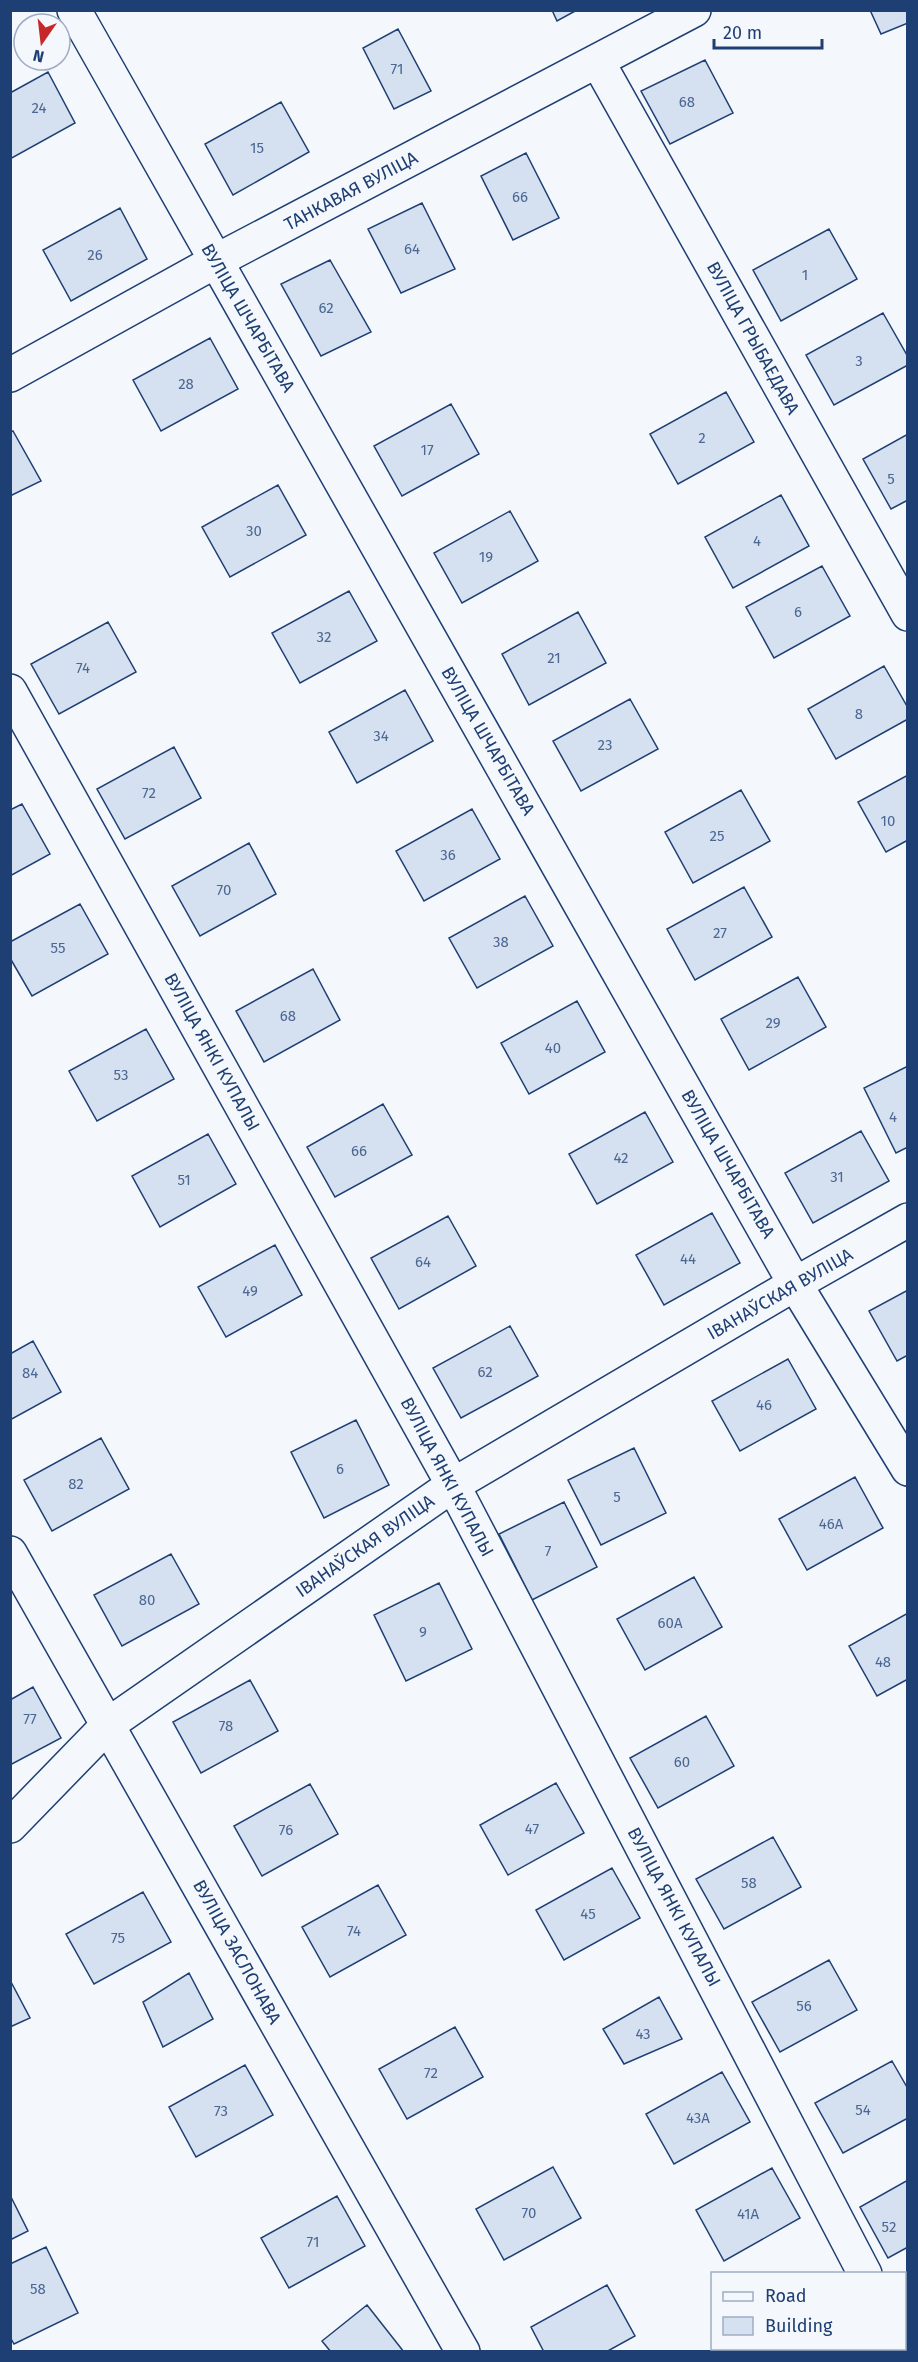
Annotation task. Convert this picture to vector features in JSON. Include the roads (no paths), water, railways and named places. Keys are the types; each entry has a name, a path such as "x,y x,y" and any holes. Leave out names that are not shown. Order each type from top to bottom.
{"street":[{"name":"ВУЛІЦА ШЧАРБІТАВА","path":"74,10 795,1284 908,1469"},
{"name":"ТАНКАВАЯ ВУЛІЦА","path":"10,375 216,261 694,10"},
{"name":"ВУЛІЦА ГРЫБАЕДАВА","path":"598,62 908,614"},
{"name":"ВУЛІЦА ЯНКІ КУПАЛЫ","path":"10,691 453,1485 864,2272"},
{"name":"ІВАНАЎСКАЯ ВУЛІЦА","path":"10,1826 109,1724 453,1485 908,1220"},
{"name":"ВУЛІЦА ЗАСЛОНАВА","path":"10,1553 463,2352"}]}
